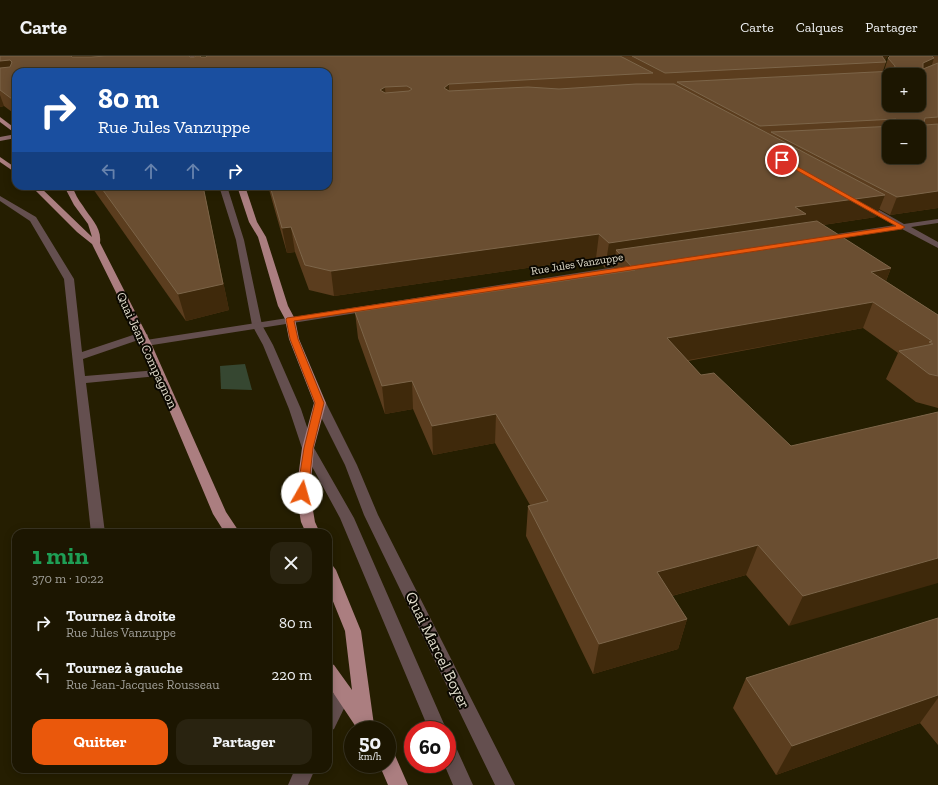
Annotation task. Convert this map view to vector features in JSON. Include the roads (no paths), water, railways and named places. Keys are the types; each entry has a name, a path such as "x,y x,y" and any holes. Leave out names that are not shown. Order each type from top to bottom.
{"main road":[{"path":"187,62 196,62"},
{"path":"0,119 12,129"},
{"path":"0,139 12,137"},
{"path":"0,159 12,168"},
{"name":"Quai Jean Compagnon","path":"43,190 69,204 88,238 96,243 144,339 220,514 230,529"},
{"path":"68,190 69,204 85,213 98,237 96,243"},
{"path":"242,190 253,222 262,237 283,306 290,319 294,339 320,403 308,448 302,493 308,522 311,529"},
{"path":"332,580 353,631 366,721"},
{"path":"332,676 362,721"},
{"path":"393,773 398,785"}],"street":[{"path":"192,56 196,62 196,68"},
{"name":"Quai Marcel Boyer","path":"224,190 240,240 257,325 268,345 295,409 308,448 347,518 434,721"},
{"path":"0,198 33,219 69,279 98,529"},
{"path":"858,202 938,245"},
{"path":"814,239 938,221"},
{"name":"Rue Jules Vanzuppe","path":"77,357 144,339 257,325 635,267"},
{"path":"80,380 158,373"},
{"name":"Quai Marcel Boyer","path":"320,403 351,465 371,515 505,785"},
{"path":"332,715 343,692"},
{"path":"456,770 463,785"},
{"path":"298,785 304,773"}]}
